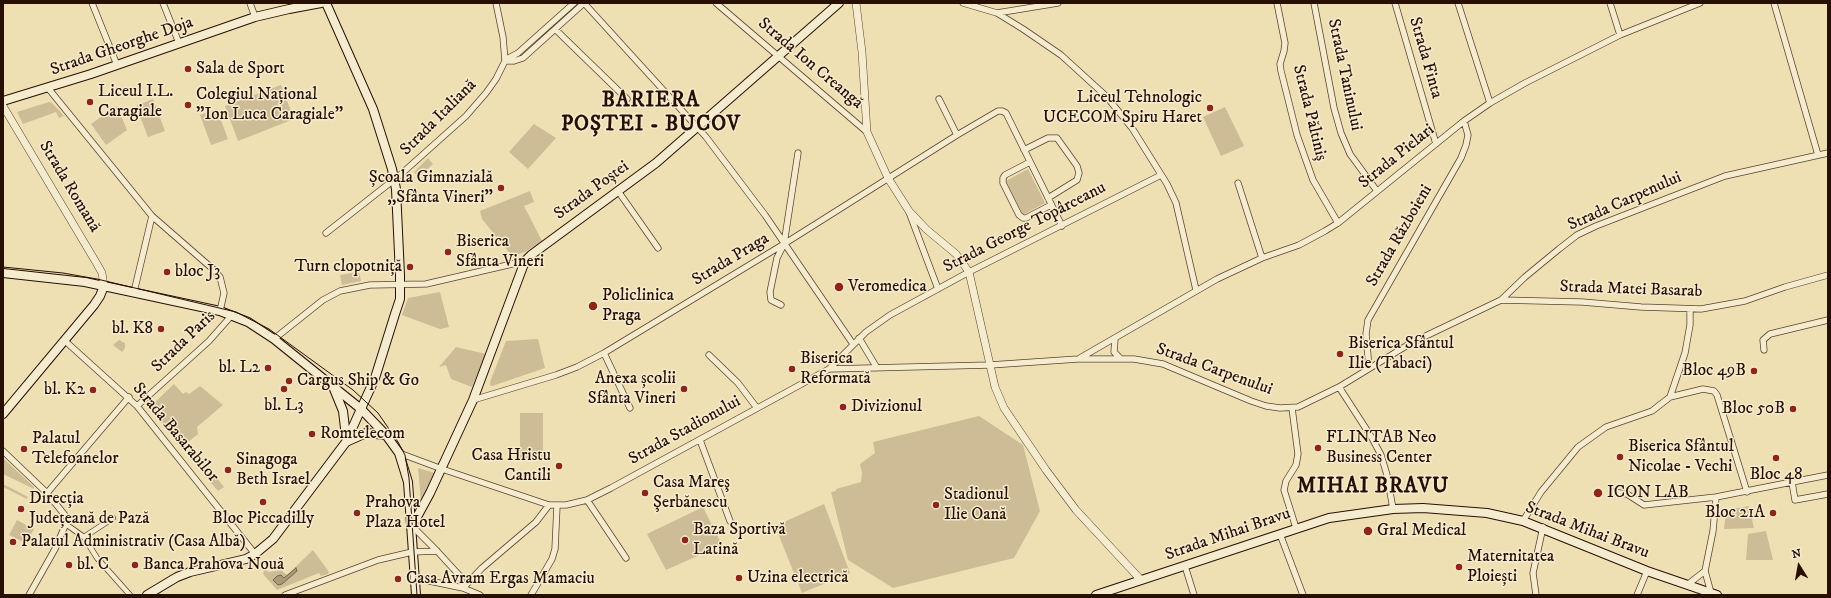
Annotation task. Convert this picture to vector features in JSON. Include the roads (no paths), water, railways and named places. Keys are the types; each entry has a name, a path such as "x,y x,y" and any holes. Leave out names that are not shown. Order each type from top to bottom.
{"main road":[{"name":"Strada Gheorghe Doja","path":"3,101 117,65 255,17 321,3"},
{"path":"147,595 164,583 190,572 246,559 255,554 273,539 346,442 378,368 400,299 395,180 386,145 373,109 326,3"},
{"name":"Strada Poștei","path":"412,526 420,514 442,469 473,400 525,262 531,255 656,163 839,3"},
{"path":"3,273 75,281 104,286 220,311 253,325 274,339 361,409 386,435 399,452 408,482 416,595"},
{"path":"3,414 94,305 104,286"},
{"path":"332,387 343,411 346,442"},
{"path":"346,442 366,433 386,435"},
{"name":"Strada Mihai Bravu","path":"1096,595 1296,528 1343,515 1393,509 1423,508 1487,513 1523,521 1543,527 1647,571 1714,594"}],"street":[{"path":"92,3 117,65"},
{"path":"163,3 179,43"},
{"path":"250,3 255,17"},
{"path":"496,3 503,37 505,60"},
{"path":"505,60 518,53 574,3"},
{"name":"Strada Ion Creangă","path":"716,3 867,132"},
{"path":"856,3 862,52 867,132 888,178 909,210 926,228 956,254 969,272 995,387 1001,403 1046,470 1076,510 1141,580"},
{"path":"963,3 997,13 1061,55 1083,73 1106,96 1132,128 1173,196 1181,217 1196,290"},
{"path":"997,13 1058,3"},
{"name":"Strada Păltiniș","path":"1276,3 1285,43 1280,64 1281,71 1297,135 1313,180 1338,223"},
{"name":"Strada Taninului","path":"1314,3 1334,108 1341,133 1350,154 1377,191"},
{"name":"Strada Finta","path":"1395,3 1436,144"},
{"path":"1458,3 1490,103"},
{"path":"1610,3 1620,35"},
{"name":"Strada Pielari","path":"990,365 1078,359 1115,339 1196,290 1262,258 1313,238 1338,223 1464,121 1490,103 1525,83 1620,35 1700,3"},
{"path":"1774,3 1818,155"},
{"path":"505,60 514,61 523,58 586,4 698,127 765,215 853,344"},
{"path":"556,30 626,99"},
{"name":"Strada Italiană","path":"326,233 395,180 466,116 496,79 505,60"},
{"path":"48,88 152,216 220,276 224,293 220,311"},
{"path":"939,99 957,135"},
{"name":"Strada Romană","path":"3,106 98,264 102,273 104,286"},
{"name":"Strada Praga","path":"473,400 556,375 577,367 604,353 784,244 993,114 1002,111 1006,113 1024,150"},
{"name":"Strada Războieni","path":"1369,368 1366,334 1368,320 1461,158 1468,135 1464,121"},
{"path":"1048,198 1077,180 1080,173 1077,166 1057,138 1048,138 1024,150 1051,205 1062,226"},
{"path":"781,305 771,300 770,292 777,258 784,244 798,153"},
{"name":"Strada Carpenului","path":"1078,359 1120,358 1145,360 1163,364 1251,402 1280,408 1292,408 1304,405 1338,387 1411,343 1501,300 1525,277 1577,235 1596,226 1725,176 1828,153"},
{"path":"1030,162 1003,178 1019,215 1021,218 1026,218 1051,205"},
{"name":"Strada George Topârceanu","path":"829,369 853,344 881,320 969,272 1161,175"},
{"path":"1238,183 1262,258"},
{"path":"618,191 658,248"},
{"path":"909,210 938,289"},
{"path":"134,292 152,216"},
{"path":"274,339 331,294 353,288 437,283 525,262"},
{"name":"Strada Matei Basarab","path":"1501,300 1582,302 1690,310 1730,305 1802,282 1828,276"},
{"path":"1670,398 1686,353 1690,325 1690,310"},
{"name":"Strada Paris","path":"137,406 209,341 232,315"},
{"path":"1764,350 1763,340 1770,334 1828,320"},
{"path":"860,338 877,368"},
{"path":"1115,339 1114,352 1120,358"},
{"name":"Strada Basarabilor","path":"64,340 137,406 255,554"},
{"path":"604,353 630,408"},
{"path":"709,355 738,384 756,408"},
{"name":"Strada Stadionului","path":"399,452 442,469 549,505 566,505 587,500 829,369 990,365"},
{"path":"1338,387 1372,438 1381,455 1387,474 1393,509"},
{"path":"1523,521 1541,492 1578,447 1606,427 1652,411 1670,398 1703,389 1714,391 1717,395 1747,492"},
{"path":"47,493 128,397"},
{"path":"1292,408 1298,454 1296,465 1286,481 1284,490 1296,528"},
{"path":"700,440 730,521"},
{"path":"3,451 47,493 67,517 67,525 29,595"},
{"path":"1613,492 1627,494 1644,505 1747,492 1828,475"},
{"path":"1792,482 1795,500 1828,494"},
{"path":"1714,594 1705,571 1713,531 1716,497"},
{"path":"587,500 626,558"},
{"path":"462,588 482,568 536,522 549,505"},
{"path":"531,595 552,559 555,549 557,506"},
{"path":"84,537 113,518"},
{"path":"67,525 84,537 97,558 130,595"},
{"path":"412,526 438,550 460,576 462,588"},
{"path":"1536,595 1533,573 1543,527"},
{"path":"1280,534 1302,595"},
{"path":"285,595 378,560 413,552 438,550"},
{"path":"1184,566 1194,595"},
{"path":"1637,595 1647,571"},
{"path":"1687,585 1705,571"},
{"path":"414,578 462,588 480,595"}],"tram line":[{"path":"3,267 63,273 97,279 236,312 269,329 353,390 378,413 405,455 409,478 417,595"}],"place":[{"name":"Sala de Sport","path":"188,69"},
{"name":"Liceul I.L. Caragiale","path":"90,102"},
{"name":"Colegiul Național \"Ion Luca Caragiale\"","path":"188,105"},
{"name":"Liceul Tehnologic UCECOM Spiru Haret","path":"1210,108"},
{"name":"Școala Gimnazială ,,Sfânta Vineri”","path":"501,188"},
{"name":"Biserica Sfânta Vineri","path":"448,252"},
{"name":"Turn clopotniță","path":"410,267"},
{"name":"bloc J3","path":"167,272"},
{"name":"Veromedica","path":"839,287"},
{"name":"Policlinica Praga","path":"593,306"},
{"name":"bl. K8","path":"161,329"},
{"name":"Biserica Sfântul Ilie (Tabaci)","path":"1340,354"},
{"name":"bl. L2","path":"268,368"},
{"name":"Biserica Reformată","path":"792,369"},
{"name":"Bloc 49B","path":"1754,371"},
{"name":"Cargus Ship & Go","path":"289,381"},
{"name":"bl. L3","path":"284,389"},
{"name":"Anexa școlii Sfânta Vineri","path":"684,389"},
{"name":"bl. K2","path":"93,390"},
{"name":"Divizionul","path":"843,407"},
{"name":"Bloc 50B","path":"1793,409"},
{"name":"Romtelecom","path":"312,434"},
{"name":"FLINTAB Neo Business Center","path":"1318,448"},
{"name":"Palatul Telefoanelor","path":"24,449"},
{"name":"Biserica Sfântul Nicolae - Vechi","path":"1620,457"},
{"name":"Bloc 48","path":"1776,458"},
{"name":"Casa Hristu Cantili","path":"559,466"},
{"name":"Sinagoga Beth Israel","path":"228,470"},
{"name":"Casa Mareş Şerbănescu","path":"645,493"},
{"name":"ICON LAB","path":"1598,493"},
{"name":"Bloc Piccadilly","path":"263,502"},
{"name":"Stadionul Ilie Oană","path":"936,505"},
{"name":"Direcţia Județeană de Pază","path":"21,509"},
{"name":"Prahova Plaza Hotel","path":"357,513"},
{"name":"Bloc 21A","path":"1773,513"},
{"name":"Gral Medical","path":"1368,531"},
{"name":"Baza Sportivă Latină","path":"685,540"},
{"name":"Palatul Administrativ (Casa Albă)","path":"13,542"},
{"name":"bl. C","path":"69,565"},
{"name":"Banca Prahova Nouă","path":"135,565"},
{"name":"Maternitatea Ploiești","path":"1459,567"},
{"name":"Uzina electrică","path":"739,578"},
{"name":"Casa Avram Ergas Mamaciu","path":"398,579"}],"district":[{"name":"BARIERA POȘTEI - BUCOV","path":"651,114"},
{"name":"MIHAI BRAVU","path":"1373,488"}]}
